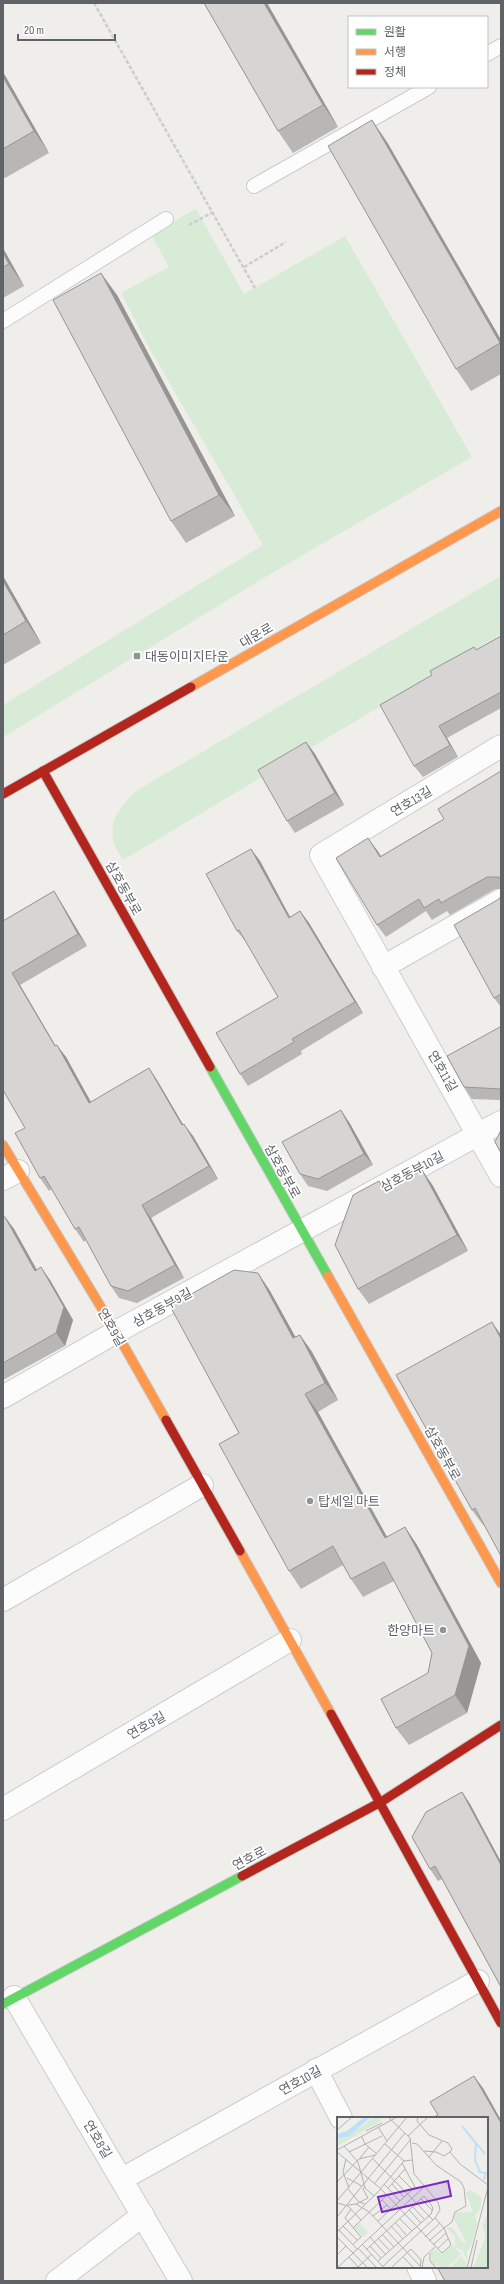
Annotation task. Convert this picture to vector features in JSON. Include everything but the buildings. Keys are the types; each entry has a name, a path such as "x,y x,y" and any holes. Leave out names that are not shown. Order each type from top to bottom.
{"street":[{"name":"대운로","path":"3,794 501,511"},
{"name":"연호13길","path":"321,855 501,746"},
{"name":"삼호동부로","path":"43,771 501,1583"},
{"name":"연호11길","path":"321,855 501,1176"},
{"path":"383,967 501,900"},
{"name":"삼호동부10길","path":"302,1230 501,1122"},
{"name":"연호9길","path":"3,1145 11,1175 116,1332 381,1802"},
{"name":"삼호동부9길","path":"3,1396 302,1230"},
{"path":"3,1600 202,1485"},
{"name":"연호9길","path":"3,1809 290,1640"},
{"name":"연호로","path":"9,2000 381,1802 501,1725"},
{"path":"381,1802 501,2023"},
{"name":"연호10길","path":"122,2179 478,1981"},
{"name":"연호8길","path":"9,2000 122,2179 142,2216 181,2281"},
{"path":"316,2070 340,2117"},
{"path":"57,2281 142,2216"},
{"path":"418,2268 425,2281"}],"lane":[{"path":"488,53 501,46"},
{"path":"254,186 427,88"},
{"path":"3,321 166,219"}],"path":[{"path":"94,3 255,288"},
{"path":"244,267 286,242"}],"green space":[{"path":"196,209 244,294 345,236 472,457 277,570 3,737 3,705 263,545 150,349 121,293 169,267 151,234"},
{"path":"501,576 501,634 123,860 113,840 113,823 121,807 136,791"}],"traffic: fast":[{"path":"210,1067 328,1276"},
{"path":"3,2004 242,1876"}],"traffic: slow":[{"path":"191,687 501,511"},
{"path":"3,1145 116,1332 166,1420"},
{"path":"328,1276 501,1583"},
{"path":"240,1551 331,1714"}],"traffic: jam":[{"path":"3,794 191,687"},
{"path":"43,771 210,1067"},
{"path":"166,1420 240,1551"},
{"path":"331,1714 501,2023"},
{"path":"242,1876 381,1802 501,1725"}],"place":[{"name":"대동이미지타운","path":"137,656"},
{"name":"탑세일 마트","path":"310,1501"},
{"name":"한양마트","path":"443,1630"}]}
